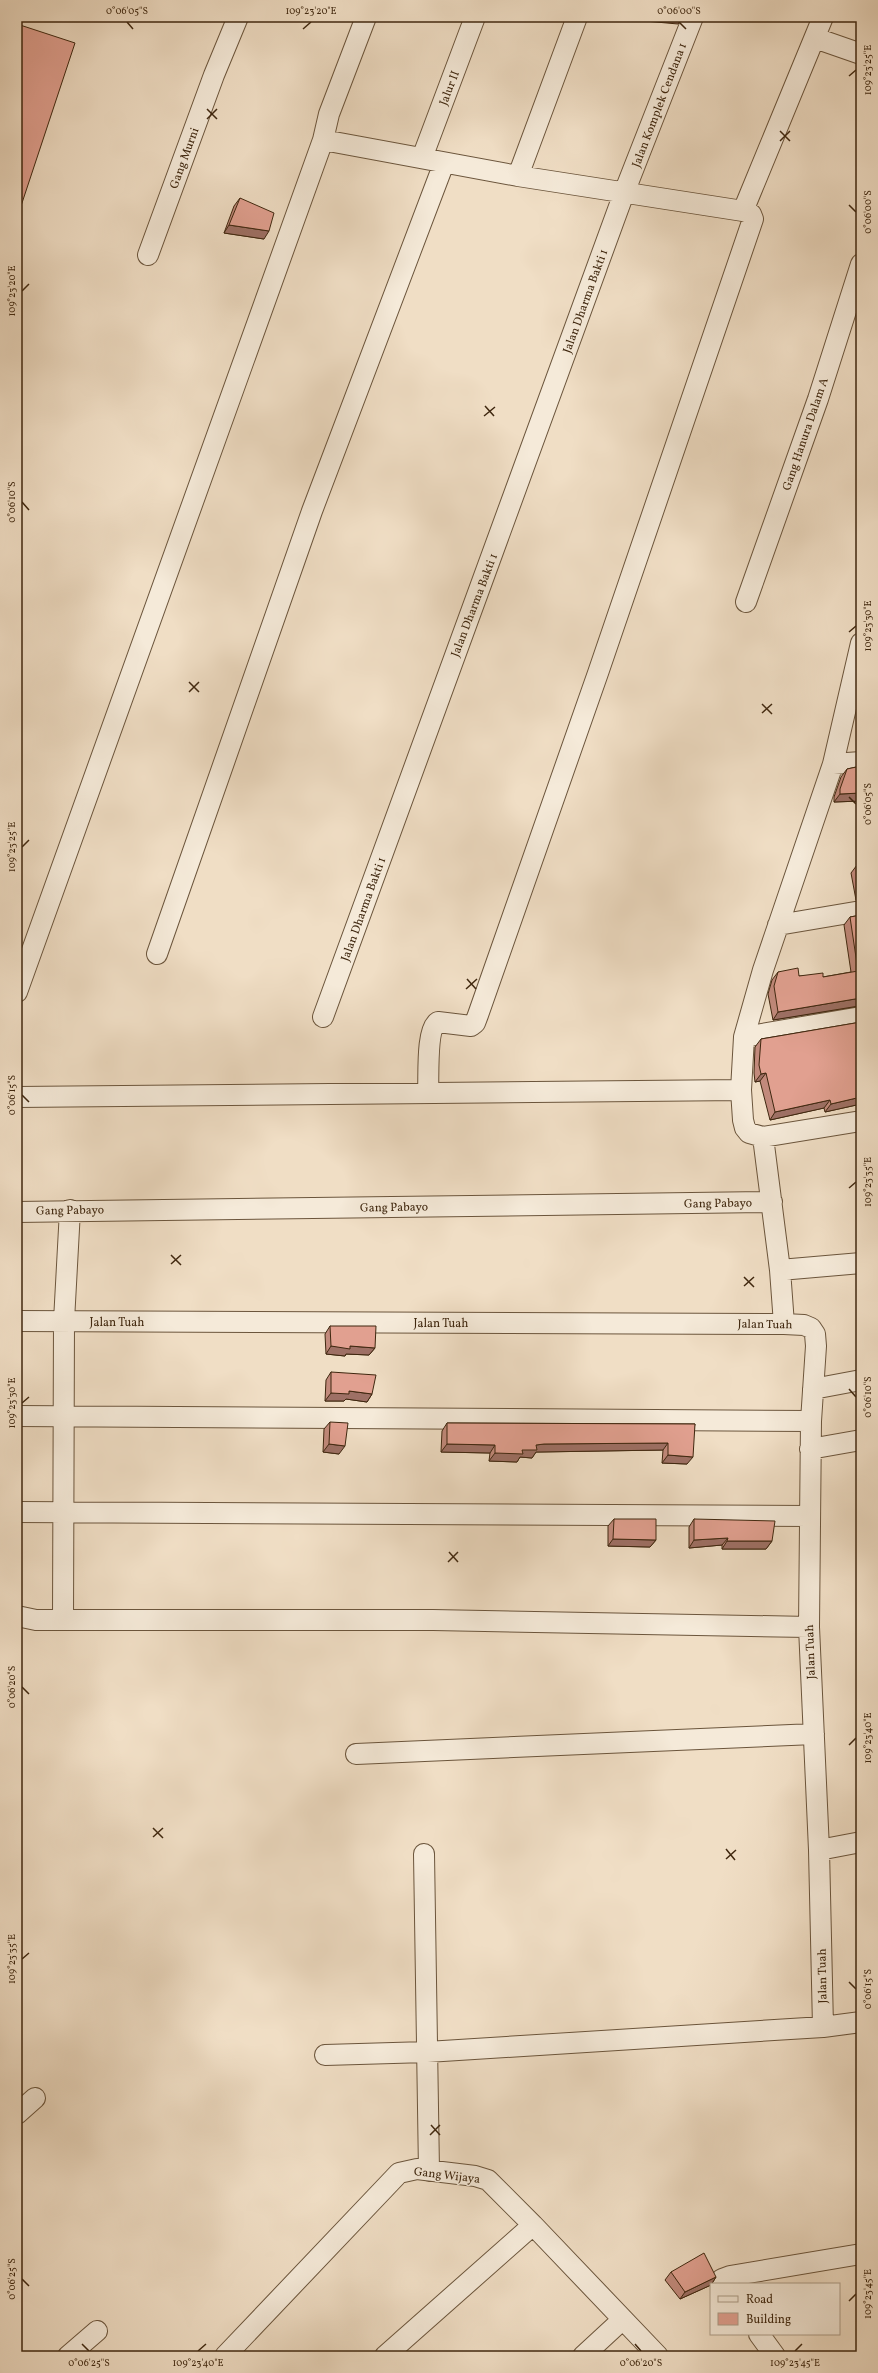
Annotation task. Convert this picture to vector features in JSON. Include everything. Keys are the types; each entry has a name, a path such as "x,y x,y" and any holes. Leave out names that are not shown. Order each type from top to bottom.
{"street":[{"name":"Gang Murni","path":"148,255 214,75 238,17"},
{"path":"17,992 323,140 329,114 366,17"},
{"name":"Jalur II","path":"422,158 475,17"},
{"path":"518,176 577,17"},
{"name":"Jalan Komplek Cendana 1","path":"624,193 693,17"},
{"path":"743,211 815,38 822,17"},
{"path":"815,38 861,54"},
{"path":"323,140 518,176 743,211 751,214 754,219 475,1023 471,1026 438,1022 434,1024 430,1036 428,1091"},
{"path":"157,954 312,511 444,163"},
{"name":"Jalan Dharma Bakti 1","path":"324,1017 624,193"},
{"name":"Gang Hanura Dalam A","path":"746,602 818,398 861,264"},
{"path":"861,643 833,764 778,925 744,1037 741,1090 745,1128 756,1135 861,1121"},
{"path":"833,764 861,762"},
{"path":"778,925 861,912"},
{"path":"744,1037 861,1017"},
{"path":"17,1097 428,1091 741,1090"},
{"path":"756,1135 772,1202 780,1270 784,1324"},
{"name":"Gang Pabayo","path":"17,1212 70,1210 772,1202"},
{"path":"63,1620 65,1416 64,1321 70,1210"},
{"path":"780,1270 861,1263"},
{"name":"Jalan Tuah","path":"17,1321 784,1324 804,1325 811,1328 814,1334 816,1346 810,1449 809,1628 819,1850 823,2027"},
{"path":"813,1388 861,1380"},
{"path":"17,1416 811,1421"},
{"path":"810,1449 861,1440"},
{"path":"17,1512 63,1511 810,1516"},
{"path":"17,1616 36,1620 433,1620 809,1628"},
{"path":"356,1754 814,1734"},
{"path":"819,1850 861,1842"},
{"path":"424,1854 429,2171"},
{"path":"325,2055 427,2052 823,2027 861,2022"},
{"path":"17,2114 35,2098"},
{"name":"Gang Wijaya","path":"225,2356 391,2180 407,2170 417,2169 475,2176 488,2180 658,2356"},
{"path":"386,2356 533,2225"},
{"path":"722,2283 722,2279 730,2276 861,2254"},
{"path":"583,2356 622,2320"},
{"path":"68,2356 97,2331"},
{"path":"760,2335 775,2356"}],"building":[{"path":"17,24 75,43 17,218"},
{"path":"240,198 274,213 269,231 229,225"},
{"path":"861,766 861,793 840,794 840,789 847,769"},
{"path":"861,864 861,891 857,865"},
{"path":"861,915 861,998 778,1012 774,986 778,972 798,968 799,976 823,973 823,977 858,971 850,917"},
{"path":"861,1022 861,1097 831,1104 830,1100 775,1112 766,1073 761,1074 759,1065 761,1039"},
{"path":"330,1326 376,1326 375,1348 350,1346 350,1349 331,1346"},
{"path":"331,1372 376,1375 372,1394 349,1391 349,1394 331,1393"},
{"path":"330,1422 348,1423 345,1446 329,1444"},
{"path":"447,1423 695,1424 693,1457 668,1455 668,1443 544,1444 536,1445 537,1450 522,1450 523,1454 495,1453 495,1445 447,1444"},
{"path":"614,1519 656,1519 656,1540 613,1539"},
{"path":"694,1519 775,1521 772,1541 727,1541 728,1538 694,1540"},
{"path":"704,2253 716,2277 685,2292 671,2272"}]}
